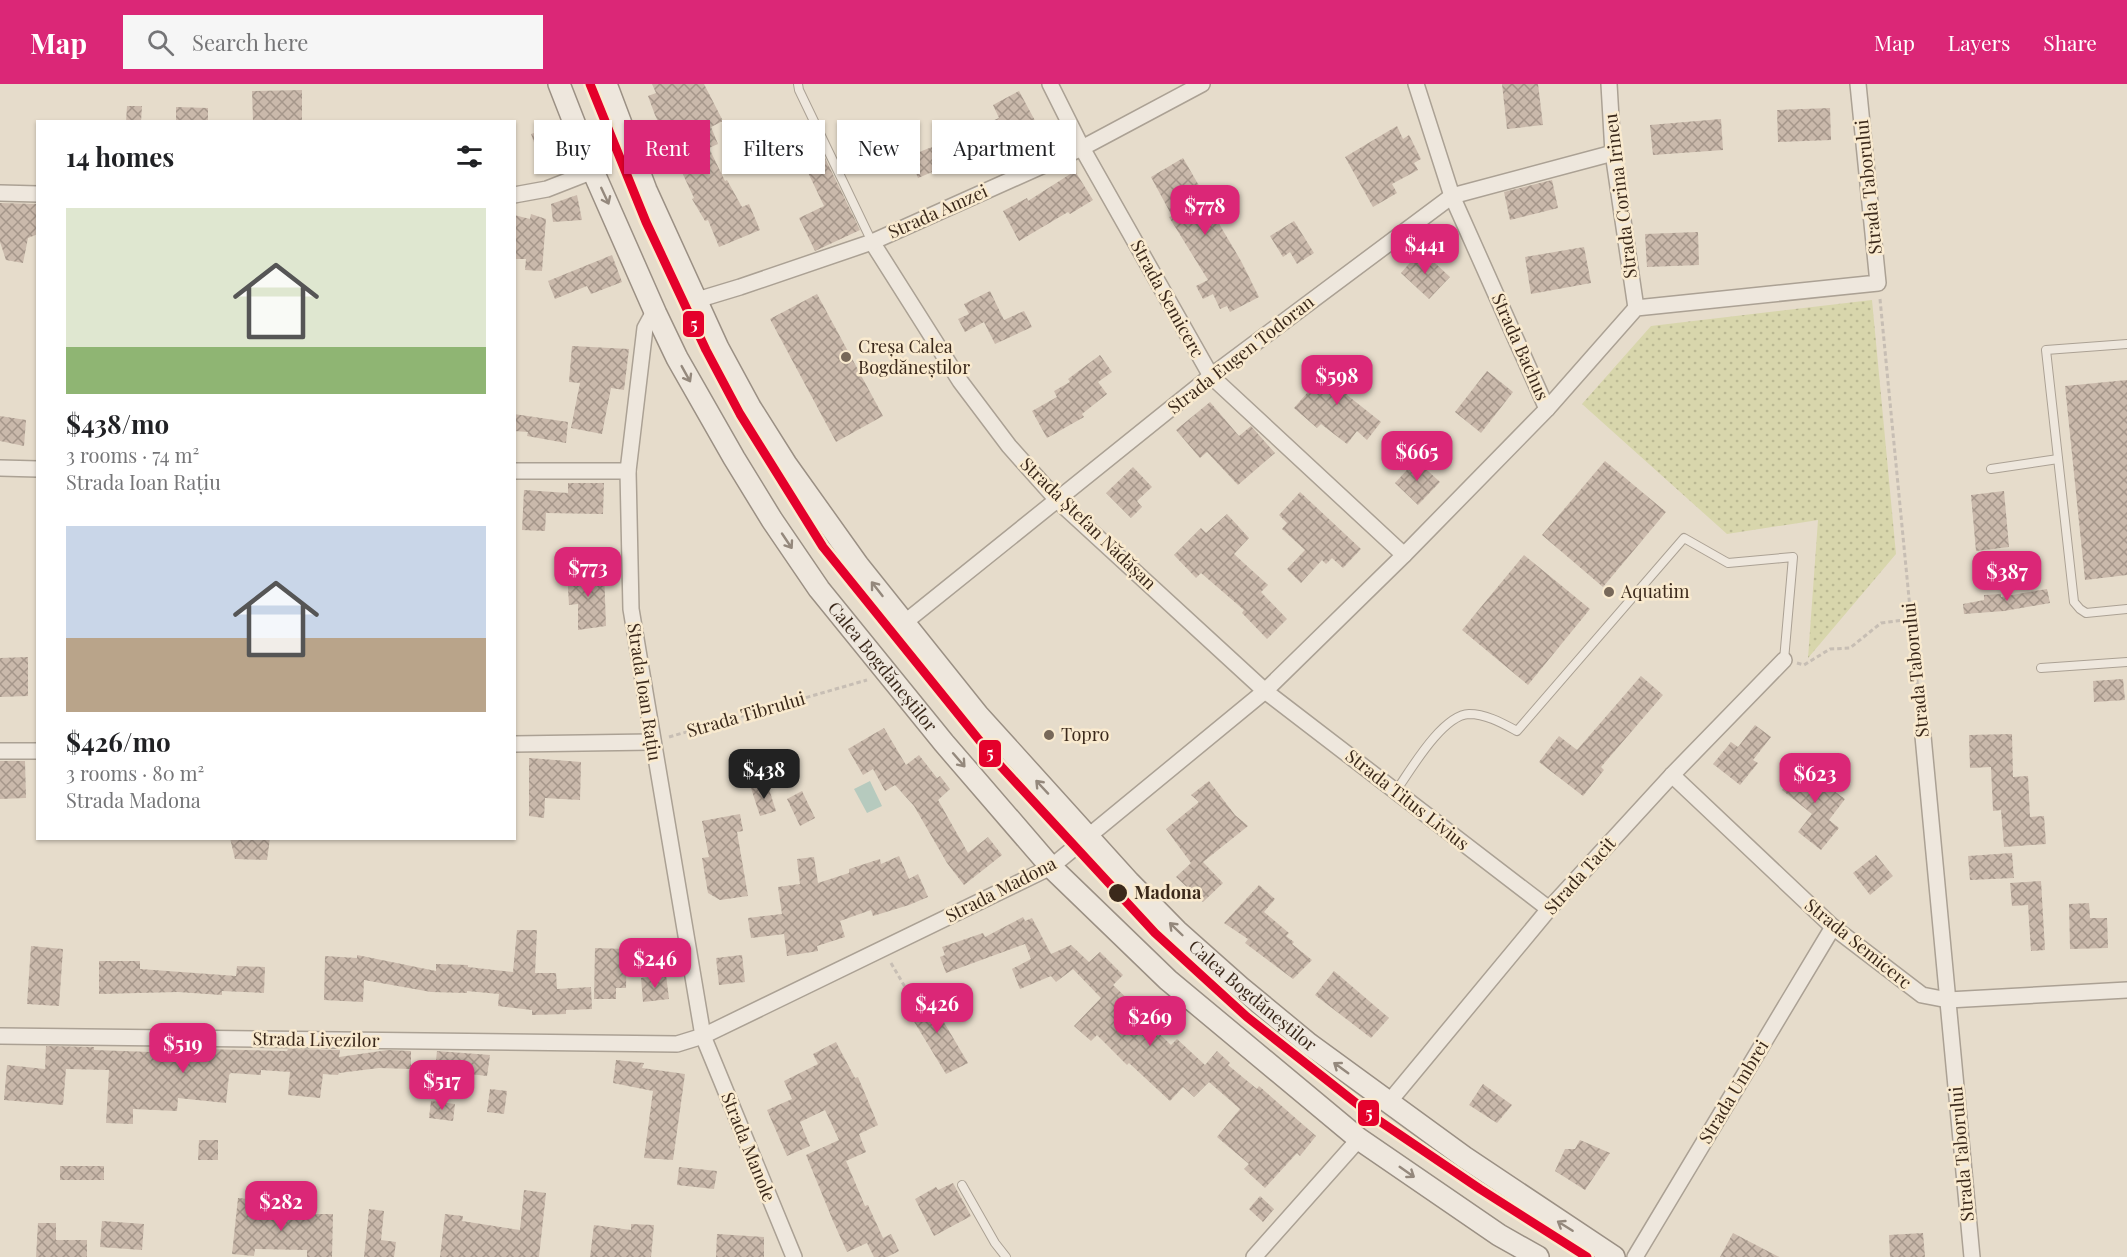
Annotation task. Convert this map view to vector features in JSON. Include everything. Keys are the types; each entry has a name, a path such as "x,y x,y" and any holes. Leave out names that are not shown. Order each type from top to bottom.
{"main road":[{"name":"Calea Bogdăneștilor","path":"559,84 573,120"},
{"name":"Calea Bogdăneștilor","path":"606,84 646,190 718,348 750,407 786,464 858,565 978,715 1129,882 1186,939 1309,1044 1521,1197 1614,1257"},
{"name":"Calea Bogdăneștilor","path":"594,174 677,358 772,520 819,589 944,743 1051,867 1168,980 1359,1139 1532,1256"}],"street":[{"name":"Strada Semicerc","path":"1050,84 1083,148 1210,376 1404,555"},
{"name":"Strada Amzei","path":"697,300 872,242 1083,148 1202,84"},
{"name":"Strada Bachus","path":"1416,84 1452,196 1547,409"},
{"name":"Strada Corina Irineu","path":"1609,84 1613,153 1635,308"},
{"name":"Strada Taborului","path":"1858,84 1878,283"},
{"name":"Strada Eugen Todoran","path":"904,623 1210,376 1452,196 1613,153"},
{"path":"516,195 547,189 585,174"},
{"path":"0,193 36,194"},
{"name":"Strada Ștefan Nădășan","path":"872,242 960,381 1009,446 1058,501 1265,691"},
{"path":"1635,308 1878,283"},
{"name":"Strada Madona","path":"703,1036 1051,867 1265,691 1404,555 1547,409 1635,308"},
{"name":"Strada Ioan Rațiu","path":"656,314 651,317 645,328 628,471 631,609 703,1036"},
{"path":"0,468 36,469"},
{"path":"516,471 628,471"},
{"name":"Strada Tacit","path":"1389,1102 1549,909 1672,775 1784,660"},
{"name":"Strada Titus Livius","path":"1265,691 1549,909"},
{"name":"Strada Taborului","path":"1923,736 1972,1257"},
{"path":"516,744 652,742"},
{"path":"0,751 36,751"},
{"name":"Strada Semicerc","path":"1672,775 1833,927 1922,995 1948,1000 2127,990"},
{"name":"Strada Umbrei","path":"1635,1257 1833,927"},
{"name":"Strada Livezilor","path":"0,1036 677,1044 703,1036"},
{"name":"Strada Manole","path":"703,1036 794,1257"},
{"path":"1254,1257 1359,1139"}],"lane":[{"name":"Strada Ștefan Nădășan","path":"798,84 872,242"},
{"path":"2127,344 2046,350 2074,602 2086,613 2127,609"},
{"path":"1991,469 2058,459"},
{"path":"1396,791 1433,739 1452,719 1467,714 1483,716 1517,731 1684,538 1728,563 1793,557 1784,660"},
{"path":"2041,668 2127,662"},
{"path":"962,1185 1006,1257"}],"path":[{"name":"Strada Taborului","path":"1878,283 1923,736"},
{"path":"1784,660 1804,664 1830,649 1850,648 1881,623 1911,619"},
{"name":"Strada Tibrului","path":"652,742 869,679"},
{"path":"882,949 912,999"}],"shaded area":[{"path":"1872,300 1896,554 1808,658 1818,520 1727,534 1582,404 1651,326"},
{"path":"870,781 882,806 867,813 854,789"}],"building":[{"path":"652,84 704,84 722,120 711,127 718,144 710,148 710,120 657,120 648,96 656,93"},
{"path":"1502,84 1538,84 1543,125 1507,129"},
{"path":"302,90 302,120 253,120 252,91"},
{"path":"1019,91 1035,120 994,120 999,118 993,105"},
{"path":"127,106 142,106 141,120 126,120"},
{"path":"176,107 208,108 208,120 176,120"},
{"path":"1830,108 1831,140 1778,142 1777,110"},
{"path":"1721,119 1723,150 1653,155 1650,125"},
{"path":"1397,126 1403,139 1409,135 1421,159 1414,163 1418,170 1392,184 1397,193 1373,207 1345,157"},
{"path":"932,147 932,172 918,178 916,174 920,174 920,152"},
{"path":"710,150 725,181 727,180 742,207 749,204 760,230 719,247 708,220 705,221 692,199 694,198 683,174 710,174"},
{"path":"825,158 860,230 815,251 799,218 824,206 809,174 825,174"},
{"path":"1183,158 1205,196 1213,191 1229,216 1218,222 1259,297 1230,312 1227,306 1220,309 1213,294 1203,299 1196,286 1208,280 1169,217 1172,216 1151,177"},
{"path":"1076,173 1093,200 1019,241 1003,211 1027,198 1028,201"},
{"path":"1552,180 1558,208 1510,220 1504,192"},
{"path":"577,195 582,220 553,222 551,204"},
{"path":"0,203 36,204 36,235 28,238 23,263 6,260 0,242"},
{"path":"531,214 546,219 542,271 525,270 526,259 516,259 516,216 530,219"},
{"path":"1294,221 1314,253 1297,264 1290,252 1283,257 1270,236"},
{"path":"1698,232 1699,265 1647,267 1645,234"},
{"path":"1584,247 1591,283 1531,294 1525,257"},
{"path":"1421,250 1450,277 1429,299 1401,273"},
{"path":"612,255 622,282 591,294 587,286 555,299 548,281"},
{"path":"990,291 1004,320 1024,311 1032,327 995,344 984,322 965,332 958,319 969,314 964,304"},
{"path":"817,294 883,416 836,442 770,319"},
{"path":"572,346 629,349 624,390 611,388 602,434 571,428 580,383 569,382"},
{"path":"1100,355 1112,372 1098,382 1107,394 1082,414 1084,417 1047,438 1032,411 1057,397 1054,391 1070,382 1068,379"},
{"path":"1335,361 1358,381 1347,395 1381,422 1367,440 1357,431 1347,444 1321,424 1317,428 1294,408"},
{"path":"1487,371 1513,392 1481,433 1455,412"},
{"path":"2127,380 2127,575 2085,580 2065,386"},
{"path":"1210,402 1239,436 1251,426 1275,453 1238,485 1207,452 1200,458 1176,430"},
{"path":"516,414 568,422 566,443 527,436 528,432 516,431"},
{"path":"0,416 26,420 24,446 0,441"},
{"path":"1416,460 1440,482 1418,505 1395,483"},
{"path":"1605,461 1666,512 1603,587 1542,535"},
{"path":"1133,467 1152,487 1137,501 1142,507 1131,518 1106,493"},
{"path":"568,483 604,483 603,514 546,513 545,531 522,530 524,490 568,493"},
{"path":"2004,491 2009,547 1976,551 1971,495"},
{"path":"1300,492 1361,549 1343,568 1332,558 1326,564 1322,560 1301,583 1287,569 1305,550 1282,529 1287,523 1279,515"},
{"path":"1227,514 1249,538 1234,554 1268,585 1261,592 1287,619 1267,639 1242,613 1244,610 1201,573 1196,578 1174,555 1201,528 1206,533"},
{"path":"1524,555 1590,609 1528,685 1462,630"},
{"path":"604,571 606,626 578,630 578,604 569,605 567,572"},
{"path":"2047,589 2050,603 2004,611 1964,614 1963,604 1984,600 1984,595 2001,594 2001,597"},
{"path":"28,657 28,696 0,697 0,658"},
{"path":"1641,676 1663,695 1601,767 1604,770 1583,796 1539,762 1559,736 1577,750"},
{"path":"2123,679 2125,700 2094,702 2093,681"},
{"path":"1755,725 1771,737 1753,760 1758,763 1740,785 1713,764 1731,742 1738,747"},
{"path":"884,728 906,765 919,755 937,778 940,776 950,789 938,800 968,853 988,837 1002,855 964,885 947,863 914,806 895,785 885,791 873,769 863,775 848,749"},
{"path":"2012,734 2013,777 2028,776 2030,817 2044,816 2046,844 2004,847 2001,810 1993,811 1991,767 1970,768 1969,735"},
{"path":"529,758 581,762 580,800 545,798 544,818 529,816"},
{"path":"1805,760 1824,774 1819,780 1845,799 1829,820 1839,828 1821,850 1798,832 1812,814 1782,790"},
{"path":"0,761 25,761 26,798 0,799"},
{"path":"1209,781 1235,815 1248,826 1203,862 1223,883 1203,902 1176,877 1191,863 1166,829 1199,802 1191,795"},
{"path":"767,783 776,811 760,816 751,788"},
{"path":"802,791 815,818 800,826 787,799"},
{"path":"740,814 743,831 737,832 748,896 720,900 708,893 702,858 709,857 702,821"},
{"path":"230,840 270,840 267,860 235,859"},
{"path":"2012,853 2014,878 1970,880 1968,856"},
{"path":"1876,855 1893,876 1870,895 1853,873"},
{"path":"899,856 909,879 918,874 928,897 873,916 871,910 840,921 845,937 817,946 818,951 787,956 784,934 751,938 748,918 782,914 778,887 800,884 797,859 814,857 818,883 849,873 849,869 880,859 881,864"},
{"path":"2041,881 2045,950 2031,951 2028,905 2012,906 2010,883"},
{"path":"1259,885 1275,899 1264,912 1289,933 1286,936 1294,942 1292,944 1312,960 1293,979 1245,943 1248,939 1224,923"},
{"path":"2089,903 2090,918 2107,918 2108,948 2070,949 2069,904"},
{"path":"1023,917 1025,921 1032,918 1051,954 1071,945 1089,962 1100,952 1123,975 1113,985 1134,1005 1138,1001 1150,1013 1144,1019 1171,1045 1177,1039 1205,1065 1217,1051 1230,1063 1228,1065 1257,1089 1259,1086 1316,1136 1300,1156 1297,1153 1265,1188 1244,1169 1249,1164 1217,1137 1240,1109 1209,1082 1194,1097 1183,1087 1170,1101 1129,1063 1127,1065 1097,1035 1091,1041 1074,1026 1101,998 1073,969 1056,982 1051,976 1020,989 1012,969 1031,959 1025,944 946,973 940,957 945,955 942,947 983,933 985,937"},
{"path":"517,930 537,930 535,973 556,973 557,989 591,987 592,1009 566,1010 566,1014 532,1015 532,1010 498,1006 499,994 467,991 467,993 431,992 364,980 363,1002 324,1000 325,956 357,958 357,955 436,971 436,964 468,965 468,967 513,972"},
{"path":"31,946 63,949 59,1006 27,1004"},
{"path":"595,948 627,949 626,988 616,988 616,999 594,999"},
{"path":"742,955 745,982 719,985 716,958"},
{"path":"99,961 140,961 140,969 236,976 237,966 265,967 264,993 222,991 222,995 178,992 99,994"},
{"path":"1334,971 1389,1018 1371,1038 1315,995"},
{"path":"666,975 669,999 643,1002 641,978"},
{"path":"926,992 968,1063 946,1074 913,1020 918,1017 907,1002"},
{"path":"836,1042 855,1078 858,1077 878,1125 859,1134 866,1152 846,1161 865,1206 868,1205 883,1238 891,1234 899,1251 887,1257 874,1257 867,1243 847,1252 833,1221 806,1155 839,1140 825,1110 800,1122 810,1146 787,1156 767,1110 792,1099 784,1081 818,1064 813,1054"},
{"path":"46,1046 151,1052 152,1048 340,1050 339,1057 388,1050 411,1051 411,1069 379,1068 339,1073 338,1075 323,1074 320,1098 288,1095 290,1072 261,1070 261,1075 231,1073 226,1103 178,1098 177,1111 133,1109 133,1124 106,1123 109,1070 66,1069 63,1105 4,1100 7,1065 45,1069"},
{"path":"437,1051 490,1055 487,1076 435,1070"},
{"path":"616,1060 644,1063 642,1068 685,1074 673,1160 644,1158 653,1091 613,1083"},
{"path":"1483,1084 1512,1105 1497,1123 1469,1105"},
{"path":"490,1089 507,1091 504,1114 487,1112"},
{"path":"431,1101 455,1104 453,1121 429,1118"},
{"path":"199,1140 218,1140 218,1160 198,1160"},
{"path":"1580,1140 1610,1153 1585,1190 1555,1171 1565,1149 1575,1149"},
{"path":"60,1166 104,1166 104,1180 60,1180"},
{"path":"679,1167 717,1171 714,1189 677,1185"},
{"path":"953,1183 971,1216 934,1236 915,1199 936,1187 938,1190"},
{"path":"524,1190 546,1193 539,1257 440,1257 445,1214 463,1216 462,1221 520,1230"},
{"path":"1260,1196 1274,1209 1263,1222 1249,1209"},
{"path":"238,1198 259,1200 258,1217 307,1218 307,1214 333,1214 332,1257 307,1257 307,1250 255,1249 254,1256 232,1254"},
{"path":"369,1209 384,1211 381,1240 396,1242 394,1257 364,1257"},
{"path":"102,1221 144,1224 142,1250 100,1247"},
{"path":"38,1223 56,1223 56,1240 87,1240 87,1257 36,1257"},
{"path":"631,1224 654,1225 651,1257 590,1257 594,1225 631,1230"},
{"path":"1733,1233 1779,1257 1720,1257"},
{"path":"1923,1233 1925,1257 1890,1257 1889,1235"},
{"path":"717,1234 764,1237 764,1257 716,1257"}],"transit line":[{"name":"5","path":"590,84 646,222 706,350 740,414 823,547 996,761 1155,933 1247,1017 1375,1118 1480,1189 1587,1257"}],"place":[{"name":"Creșa Calea Bogdăneștilor","path":"846,357"},
{"name":"Aquatim","path":"1609,592"},
{"name":"Topro","path":"1049,735"},
{"name":"Madona","path":"1118,893"}]}
